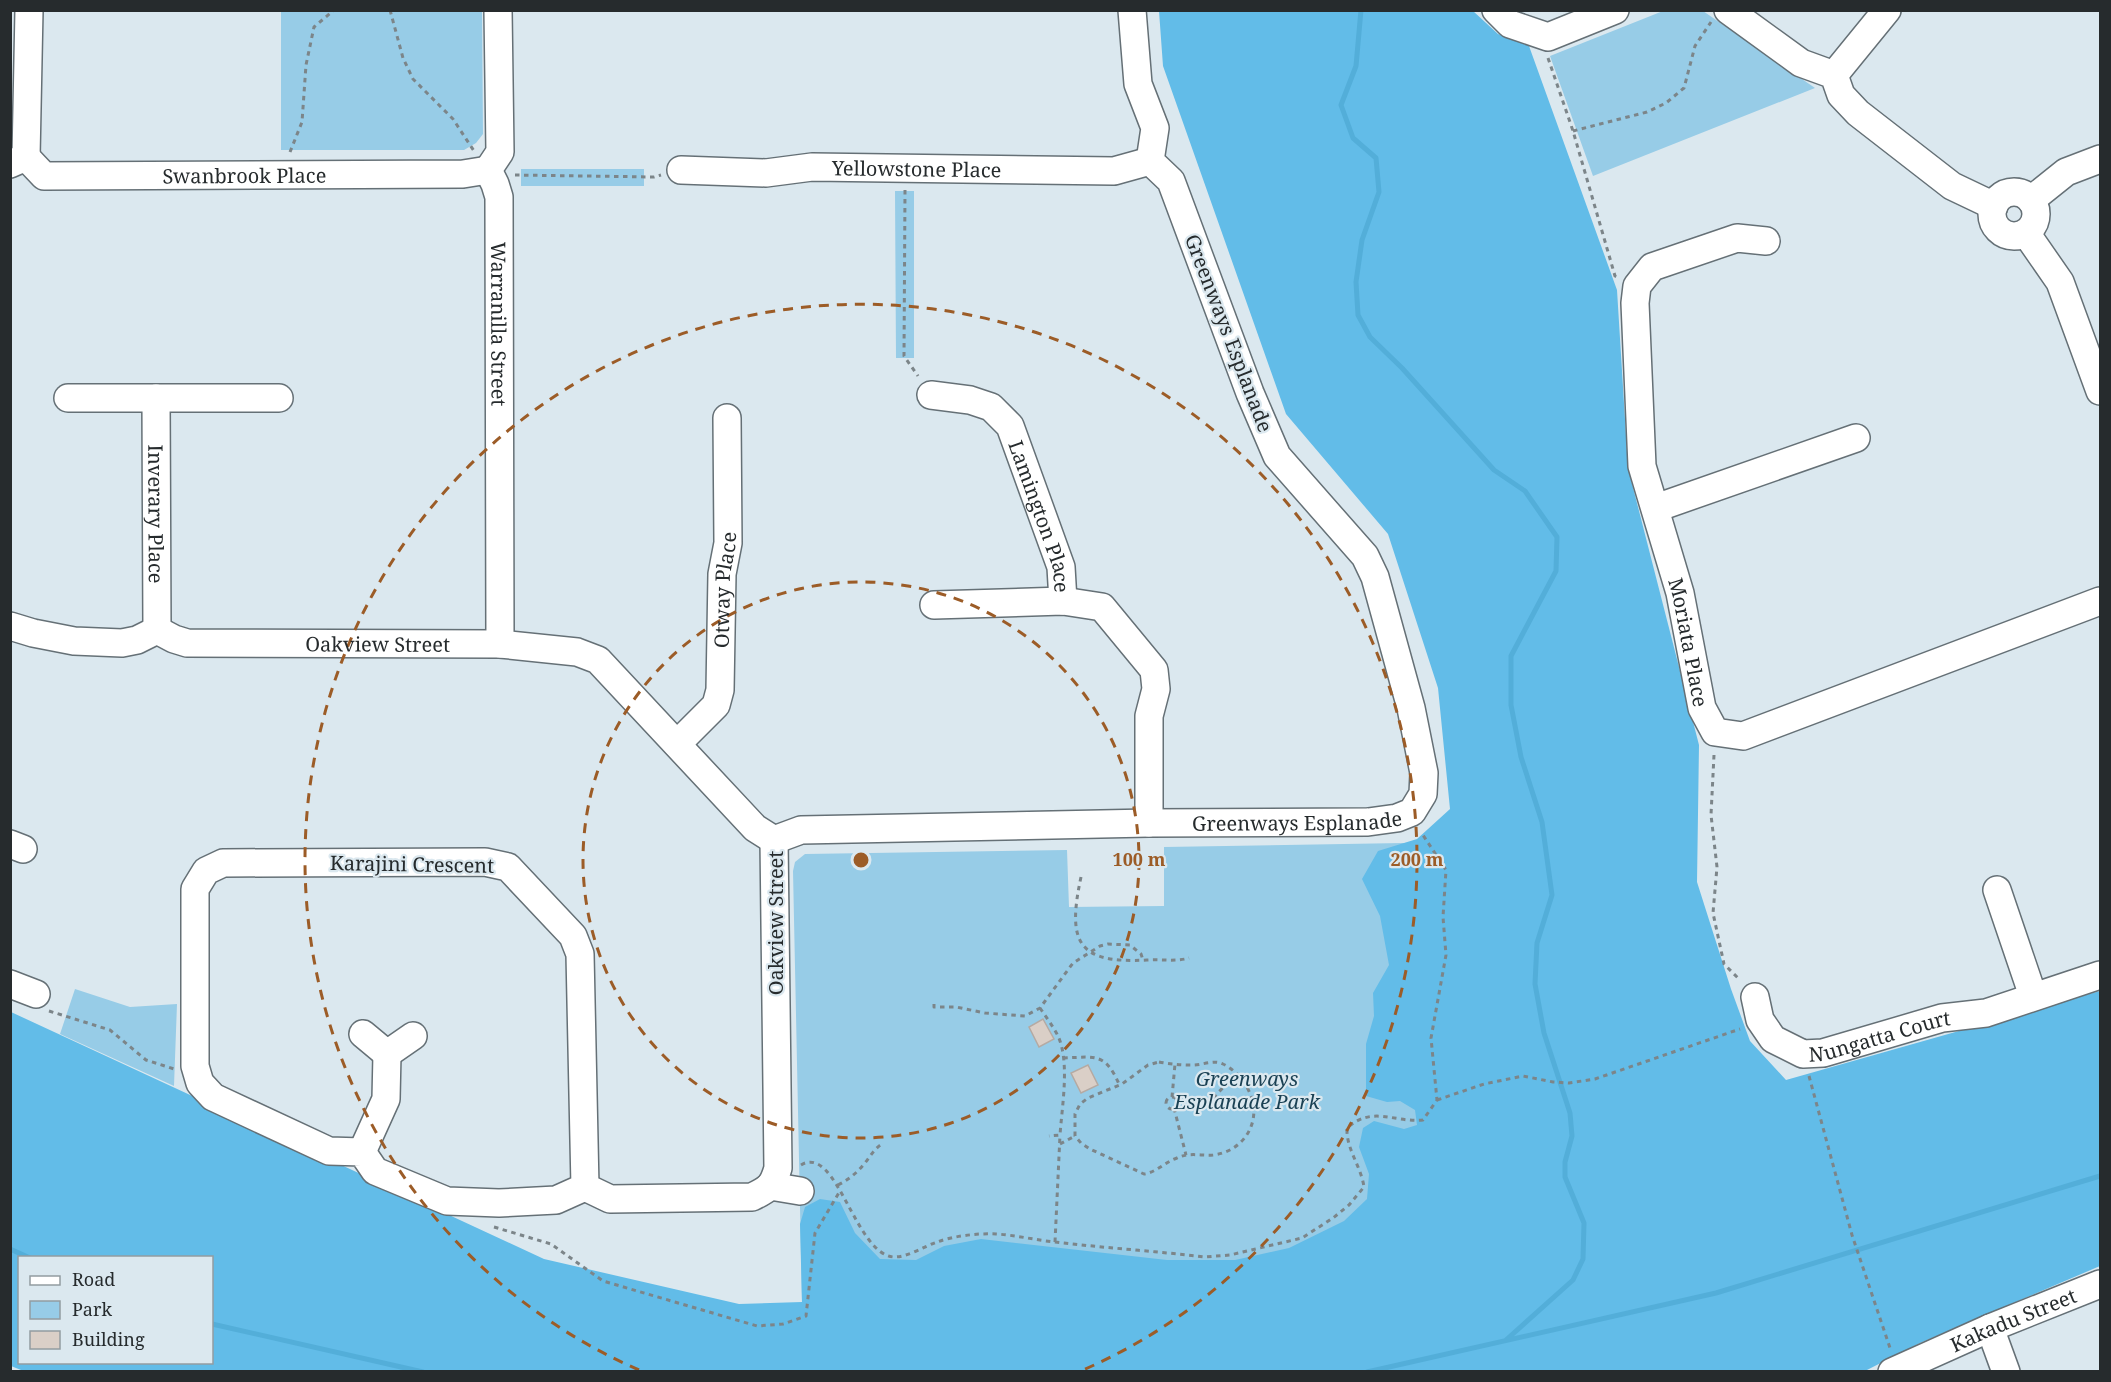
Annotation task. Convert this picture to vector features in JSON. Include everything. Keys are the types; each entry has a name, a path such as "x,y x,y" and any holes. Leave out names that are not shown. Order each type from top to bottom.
{"street":[{"path":"18,161 29,10"},
{"path":"488,170 500,152 498,10"},
{"path":"1132,10 1138,84 1155,128 1150,161"},
{"path":"1496,10 1510,24 1548,37 1615,10"},
{"path":"1834,75 1887,10"},
{"path":"1721,15 1801,63 1834,75 1842,95 1858,113 1952,186 1994,206"},
{"path":"2031,200 2066,172 2100,159"},
{"name":"Swanbrook Place","path":"18,161 44,176 463,174 488,170"},
{"name":"Yellowstone Place","path":"681,170 766,173 812,167 1114,171 1150,161"},
{"name":"Greenways Esplanade","path":"774,840 801,830 1149,823 1368,822 1397,818 1412,812 1423,794 1424,772 1411,708 1375,577 1365,556 1278,456 1250,393 1171,181 1150,161"},
{"name":"Warranilla Street","path":"488,170 499,197 500,644"},
{"path":"2008,193 2022,193 2031,200 2036,209 2034,223 2026,233 2018,236 2003,233 1994,222 1994,206 2002,196 2008,193"},
{"path":"2026,233 2060,282 2100,392"},
{"path":"1637,286 1652,267 1737,238 1766,241"},
{"name":"Moriata Place","path":"1637,286 1635,303 1641,466 1656,508 1680,593 1702,708 1715,732 1743,736 2100,600"},
{"name":"Lamington Place","path":"931,395 970,400 991,407 1010,426 1061,567 1063,601 1102,607 1154,670 1156,689 1149,716 1149,823"},
{"path":"68,398 279,398"},
{"name":"Inverary Place","path":"156,398 157,630"},
{"name":"Otway Place","path":"677,744 716,705 720,690 722,574 728,543 727,418"},
{"path":"1656,508 1856,438"},
{"path":"934,605 1063,601"},
{"path":"10,626 74,641 122,643 137,640 157,630"},
{"name":"Oakview Street","path":"157,630 187,643 500,644 577,652 598,660 755,828 774,840 778,1168 772,1183"},
{"name":"Karajini Crescent","path":"195,1066 195,889 206,871 223,862 485,862 508,867 573,936 580,954 585,1187"},
{"path":"1997,890 2034,996"},
{"name":"Nungatta Court","path":"1758,1008 1773,1039 1803,1054 1824,1053 1942,1018 1986,1013 2100,975"},
{"path":"10,984 36,994"},
{"path":"363,1034 387,1054"},
{"path":"387,1054 413,1036"},
{"path":"362,1152 386,1099 387,1054"},
{"path":"195,1066 200,1083 213,1097 329,1151 362,1152"},
{"path":"362,1152 375,1171 447,1201 499,1203 556,1200 585,1187 610,1199 752,1197 766,1190 772,1183 800,1191"},
{"name":"Kakadu Street","path":"1895,1370 1990,1328 2100,1284"},
{"path":"1990,1328 2006,1371"}],"path":[{"path":"280,176 302,122 306,65 314,27 334,10"},
{"path":"390,10 403,58 413,79 453,119 488,170 521,176 621,177 654,177 681,170"},
{"path":"1573,131 1647,112 1666,103 1684,88 1695,46 1721,15"},
{"path":"1548,37 1546,54 1573,131 1615,276 1637,286"},
{"path":"908,169 905,192 904,356 931,395"},
{"path":"772,1183 791,1176 804,1163 812,1162 824,1166 838,1185 858,1227 881,1254 893,1257 906,1255 939,1242 975,1235 996,1234 1205,1257 1230,1256 1302,1238 1349,1205 1364,1187 1362,1175 1347,1139 1347,1128 1356,1120 1369,1116 1387,1116 1411,1121 1423,1120 1437,1100 1484,1084 1515,1077 1523,1076 1569,1083 1594,1079 1689,1048 1758,1008 1724,964 1713,913 1717,867 1711,815 1715,732"},
{"path":"1412,812 1417,826 1446,870 1443,916 1446,956 1431,1038 1437,1100"},
{"path":"1081,877 1075,915 1082,942 1089,953 1112,960 1189,958"},
{"path":"934,1004 934,1007 956,1007 985,1014 1025,1016 1040,1008 1073,963 1100,946 1130,945 1141,954 1143,960"},
{"path":"36,994 33,1006 110,1030 146,1060 170,1069 182,1070 195,1066"},
{"path":"1040,1008 1058,1036 1063,1058 1055,1242"},
{"path":"1803,1054 1852,1235 1895,1370"},
{"path":"1063,1058 1093,1057 1102,1060 1113,1069 1120,1085"},
{"path":"1159,1062 1194,1066 1214,1062 1223,1063 1236,1074 1250,1092 1255,1116 1252,1127 1246,1138 1231,1150 1215,1155 1194,1154 1177,1157 1150,1173 1139,1173 1081,1143 1075,1136 1075,1114 1080,1104 1120,1085 1148,1065 1159,1062"},
{"path":"1172,1097 1175,1064"},
{"path":"1172,1097 1178,1102 1208,1101 1215,1097 1236,1074"},
{"path":"1172,1097 1167,1099 1166,1104 1174,1108"},
{"path":"1178,1102 1174,1108 1186,1155"},
{"path":"1049,1136 1060,1135"},
{"path":"1060,1144 1075,1136"},
{"path":"838,1185 854,1174 872,1151 884,1143"}],"green space":[{"path":"281,11 482,11 483,134 476,143 464,150 281,150"},
{"path":"1663,11 1703,11 1815,88 1593,176 1550,56"},
{"path":"521,169 644,169 644,186 521,186"},
{"path":"895,191 914,191 914,358 896,358"},
{"name":"Greenways Esplanade Park","path":"1463,842 1441,1232 1339,1287 802,1303 793,871 795,862 805,854 1067,850 1069,907 1164,906 1164,847"},
{"path":"75,989 130,1007 177,1004 174,1086 60,1034"}],"shaded area":[{"path":"1159,11 1473,11 1498,34 1529,46 1617,290 1628,468 1699,745 1697,882 1750,1041 1786,1080 2100,991 2100,1266 1920,1343 1865,1371 26,1372 11,1366 11,1012 544,1259 739,1304 802,1302 800,1224 805,1207 820,1199 840,1202 855,1233 880,1259 916,1260 944,1246 981,1239 1167,1260 1235,1260 1289,1248 1344,1221 1367,1199 1369,1174 1359,1147 1363,1128 1374,1121 1404,1129 1417,1125 1415,1110 1400,1101 1387,1102 1366,1096 1366,1044 1374,1016 1373,993 1389,965 1380,916 1362,879 1378,851 1417,839 1450,809 1438,688 1388,534 1286,414 1163,66"}],"building":[{"path":"1043,1019 1054,1039 1039,1047 1029,1027"},
{"path":"1088,1065 1098,1085 1081,1093 1071,1073"}],"waterway":[{"path":"1361,10 1356,66 1341,105 1353,138 1376,158 1379,192 1362,240 1356,282 1358,315 1370,337 1402,368 1494,470 1525,491 1557,537 1556,571 1511,656 1511,705 1521,757 1542,822 1552,895 1537,943 1535,984 1544,1033 1570,1113 1572,1136 1565,1162 1565,1177 1584,1223 1583,1259 1573,1280 1506,1340"},
{"path":"1367,1372 1716,1293 2100,1176"},
{"path":"10,1249 26,1256"},
{"path":"213,1324 423,1372"}]}
